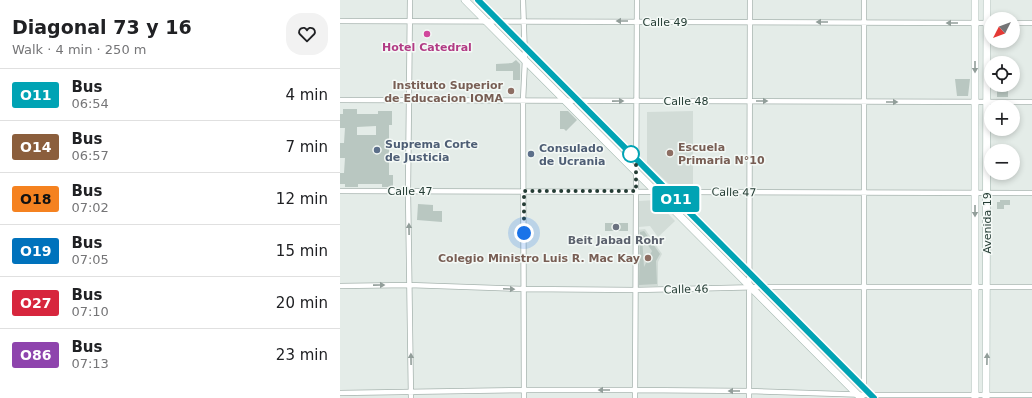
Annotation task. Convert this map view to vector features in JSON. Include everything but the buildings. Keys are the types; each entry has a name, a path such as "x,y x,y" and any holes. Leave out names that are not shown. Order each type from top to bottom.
{"main road":[{"path":"465,0 750,287 865,395"},
{"path":"478,0 764,287 865,395"},
{"name":"Avenida 19","path":"975,0 975,396"},
{"name":"Avenida 19","path":"987,0 988,12"},
{"name":"Avenida 19","path":"987,100 988,48"},
{"name":"Avenida 19","path":"986,396 987,136"}],"street":[{"path":"410,0 408,191 412,396"},
{"path":"523,0 525,60 524,398"},
{"path":"635,398 637,0"},
{"path":"749,398 750,0"},
{"path":"864,0 865,395"},
{"name":"Calle 49","path":"340,21 410,20 500,22 637,21 984,23"},
{"path":"1020,23 1032,23"},
{"name":"Calle 48","path":"340,100 524,100 566,102 984,102"},
{"name":"Calle 48","path":"1020,102 1032,102"},
{"name":"Calle 47","path":"340,191 1032,193"},
{"name":"Calle 46","path":"340,286 409,285 524,289 636,290 750,287 1032,287"},
{"path":"340,393 412,396 524,390 635,390 750,391 865,395 1032,395"}],"shaded area":[{"name":"Escuela Primaria N°10","path":"693,111 693,186 671,186 647,163 647,112"},
{"path":"655,200 675,221 658,237 650,226 639,227 639,201"},
{"name":"Colegio Ministro Luis R. Mac Kay","path":"645,229 662,254 658,262 658,286 636,287 637,230"}],"bus line":[{"name":"O11","path":"478,0 874,398"}],"place":[{"name":"Hotel Catedral","path":"427,34"},
{"name":"Instituto Superior de Educacion IOMA","path":"511,91"},
{"name":"Suprema Corte de Justicia","path":"377,150"},
{"name":"Escuela Primaria N°10","path":"670,153"},
{"name":"Consulado de Ucrania","path":"531,154"},
{"name":"Beit Jabad Rohr","path":"616,227"},
{"name":"Colegio Ministro Luis R. Mac Kay","path":"648,258"}],"route":[{"path":"524,233 524,191 636,191 636,159 626,149 631,154"}]}
